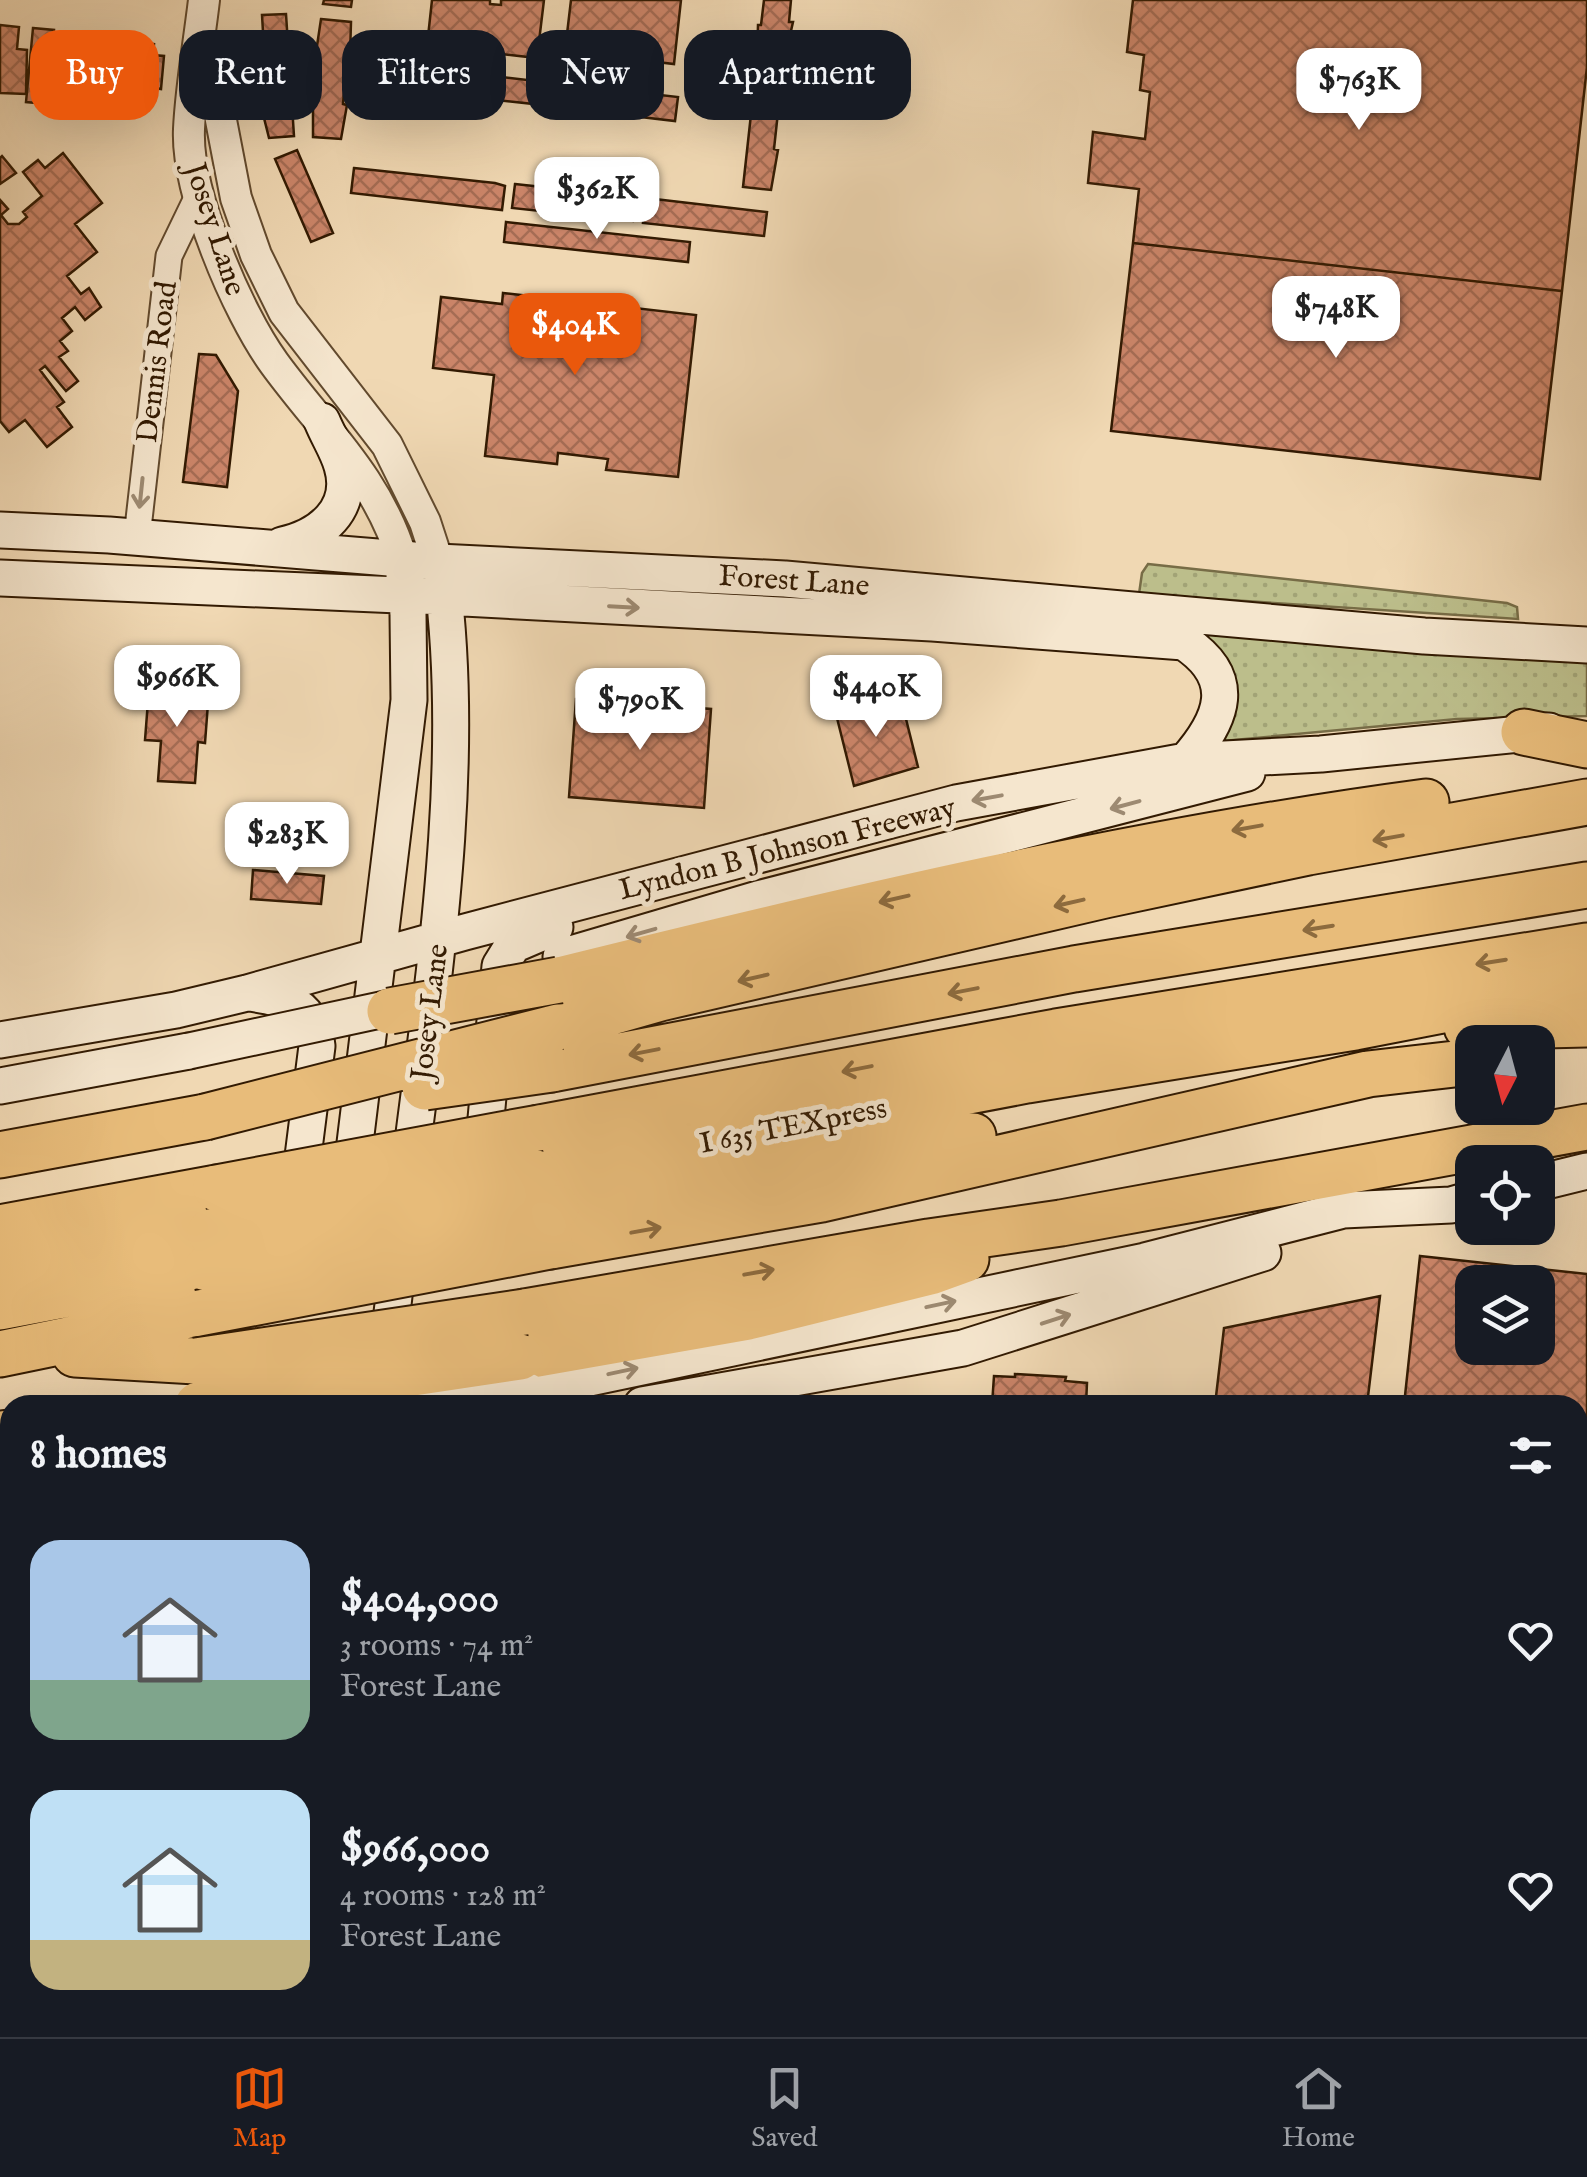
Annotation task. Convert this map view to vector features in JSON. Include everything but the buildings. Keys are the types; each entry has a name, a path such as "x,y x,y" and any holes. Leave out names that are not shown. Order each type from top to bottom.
{"highway":[{"path":"1524,732 1587,745"},
{"path":"390,1010 560,968 1096,856 1318,816 1442,800 1587,788"},
{"path":"555,1048 660,998 1308,852 1587,802"},
{"path":"0,1155 555,1048 1074,970 1587,885"},
{"path":"1056,1032 1587,905"},
{"name":"I 635 TEXpress","path":"0,1228 1056,1032 1587,946"},
{"name":"I 635 TEXpress","path":"0,1270 209,1250 1028,1080 1356,1027 1587,982"},
{"path":"1356,1027 1587,1024"},
{"path":"1555,1052 1587,1048"},
{"path":"9,1352 199,1313 844,1157 1368,1074 1455,1064"},
{"path":"197,1383 525,1312 1061,1223 1587,1127"},
{"path":"9,1352 197,1383 524,1374 930,1272 1061,1223"},
{"path":"0,1308 209,1250 553,1227"}],"main road":[{"path":"270,548 298,542 321,530 340,509 346,490 342,465 322,421"},
{"name":"Forest Lane","path":"14,531 402,559 441,580 527,602 1125,622 1587,645"},
{"path":"12,579 14,531"},
{"name":"Josey Lane","path":"323,1395 409,700 407,596 402,559"},
{"name":"Forest Lane","path":"12,579 407,596 441,580 785,579 1125,622"},
{"name":"Josey Lane","path":"381,1395 438,940 452,678 441,580"},
{"path":"284,590 350,608 377,620 409,671"},
{"path":"452,678 461,653 481,620 527,602"},
{"path":"1125,622 1184,642 1202,654 1214,669 1220,704 1216,722 1186,761"},
{"name":"Lyndon B Johnson Freeway","path":"0,1040 176,1010 247,993 956,803 1186,761 1321,754 1524,732 1587,730"},
{"path":"560,968 758,899 1321,754"},
{"path":"464,1395 500,966 513,945 532,934 588,916 621,891"},
{"path":"247,993 295,1004 315,1025 317,1046 271,1395"},
{"path":"0,1086 390,1010"},
{"path":"1555,1179 1587,1171"},
{"path":"460,1395 524,1374 1126,1265 1344,1210 1455,1203"},
{"path":"698,1395 963,1348 1324,1237 1344,1210"}],"street":[{"path":"201,30 204,0"},
{"name":"Josey Lane","path":"190,120 188,132 199,194 221,264 241,307 274,362 350,454 373,492 402,559"},
{"name":"Josey Lane","path":"221,120 236,198 256,255 290,322 387,445 425,522 441,580"},
{"name":"Dennis Road","path":"137,537 169,256 199,194"},
{"path":"241,307 273,290"}],"green space":[{"path":"1148,564 1507,603 1517,607 1518,619 1139,594 1142,573"},
{"path":"1206,633 1587,654 1587,716 1457,719 1223,741"}]}
